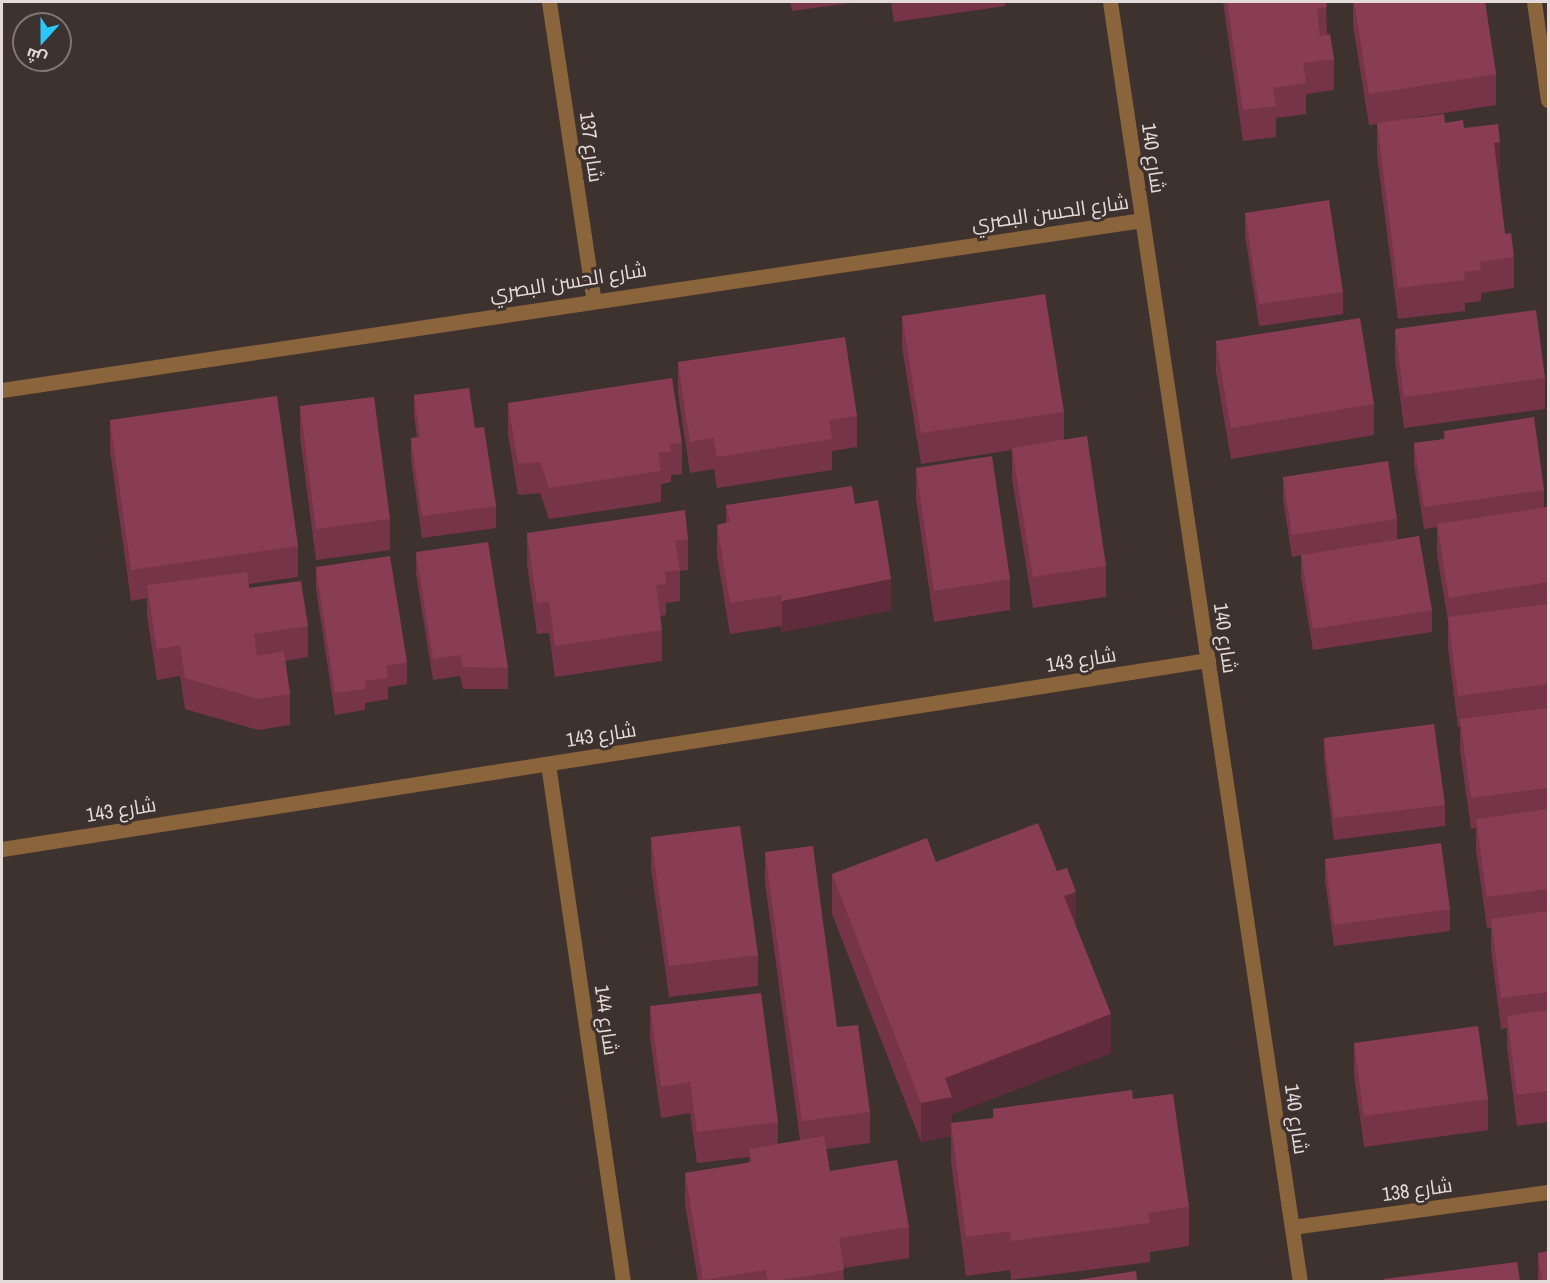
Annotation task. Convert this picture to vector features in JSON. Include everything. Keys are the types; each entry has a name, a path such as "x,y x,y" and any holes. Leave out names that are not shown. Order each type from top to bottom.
{"street":[{"name":"شارع 137","path":"549,2 593,298"},
{"name":"شارع 140","path":"1110,2 1300,1281"},
{"path":"1534,2 1548,100"},
{"name":"شارع الحسن البصري","path":"2,390 593,298 1142,220"},
{"name":"شارع 143","path":"2,849 1208,660"},
{"name":"شارع 144","path":"548,764 623,1281"},
{"name":"شارع 138","path":"1292,1227 1548,1192"}],"building":[{"path":"1227,2 1326,2 1327,7 1317,9 1320,36 1330,34 1334,59 1303,63 1306,83 1273,88 1276,106 1243,110"},
{"path":"1354,2 1485,2 1496,74 1369,94"},
{"path":"1444,114 1445,123 1463,120 1464,128 1498,124 1500,142 1494,143 1505,234 1511,233 1514,257 1480,262 1481,270 1464,272 1465,280 1398,288 1377,123"},
{"path":"1329,200 1343,292 1259,304 1245,213"},
{"path":"1045,294 1064,412 921,433 902,316"},
{"path":"1536,310 1545,378 1404,397 1395,329"},
{"path":"1360,318 1374,404 1231,428 1216,341"},
{"path":"845,337 857,416 829,420 832,439 717,457 714,438 690,442 678,362"},
{"path":"672,378 682,443 670,444 671,451 658,453 661,471 549,488 540,462 518,464 508,403"},
{"path":"469,388 475,428 484,427 496,506 422,516 411,438 420,437 414,395"},
{"path":"277,396 298,546 131,570 110,420"},
{"path":"374,397 390,519 316,529 300,406"},
{"path":"1534,417 1544,490 1424,507 1414,443 1445,439 1444,431"},
{"path":"1087,436 1106,566 1033,577 1012,448"},
{"path":"992,456 1010,579 934,591 916,468"},
{"path":"1388,461 1397,519 1292,535 1283,477"},
{"path":"852,486 855,504 878,500 891,579 782,601 781,595 730,603 717,525 730,522 726,505"},
{"path":"1548,507 1548,582 1449,598 1437,524"},
{"path":"685,510 688,539 675,541 680,570 665,572 666,584 656,585 662,630 555,646 549,602 537,603 527,533"},
{"path":"1419,536 1432,610 1313,629 1301,555"},
{"path":"488,542 508,668 463,667 460,655 433,659 416,552"},
{"path":"390,556 407,662 386,666 388,678 365,681 365,689 335,693 316,567"},
{"path":"247,572 249,588 301,581 308,626 254,634 257,656 284,651 290,694 258,699 185,678 180,645 157,649 147,585"},
{"path":"1548,604 1548,684 1458,696 1448,617"},
{"path":"1548,708 1548,788 1471,798 1460,719"},
{"path":"1434,724 1445,805 1334,818 1324,738"},
{"path":"1548,809 1548,889 1487,897 1476,819"},
{"path":"1038,823 1057,871 1067,868 1076,892 1064,896 1111,1014 945,1078 952,1097 921,1103 832,874 927,838 936,862"},
{"path":"740,826 758,955 669,966 651,837"},
{"path":"1441,843 1450,909 1334,925 1325,859"},
{"path":"813,846 837,1027 858,1025 870,1112 802,1121 765,852"},
{"path":"1548,911 1548,992 1501,998 1491,919"},
{"path":"761,993 778,1122 697,1132 690,1082 661,1087 650,1006"},
{"path":"1548,1010 1548,1091 1517,1095 1507,1016"},
{"path":"1478,1026 1488,1099 1364,1116 1354,1043"},
{"path":"1132,1090 1133,1099 1173,1094 1189,1207 1148,1213 1150,1223 1011,1241 1010,1231 966,1237 951,1123 994,1118 993,1109"},
{"path":"824,1136 830,1171 897,1160 909,1227 839,1238 844,1270 776,1281 768,1281 766,1270 703,1280 685,1173 752,1162 749,1149"},
{"path":"1548,1251 1548,1281 1542,1281 1538,1253"},
{"path":"1517,1262 1520,1281 1385,1281 1384,1279"},
{"path":"1136,1271 1137,1281 1070,1281"}]}
